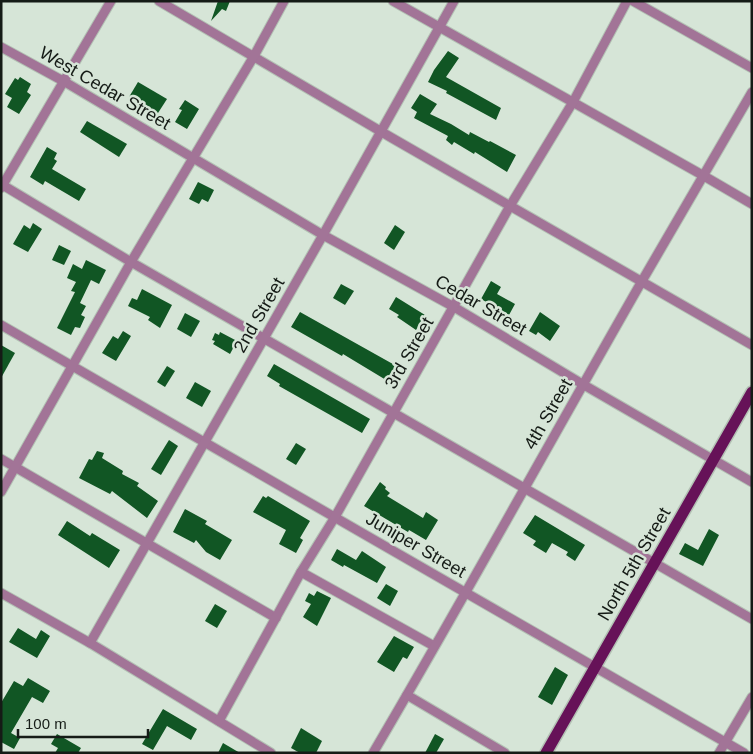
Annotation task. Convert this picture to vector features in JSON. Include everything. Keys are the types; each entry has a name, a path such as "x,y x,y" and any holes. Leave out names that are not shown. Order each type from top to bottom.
{"main road":[{"name":"North 5th Street","path":"546,753 752,392"}],"street":[{"path":"111,1 65,82 2,185 131,262 752,619"},
{"path":"159,1 380,132 752,345"},
{"path":"1,492 131,262 254,56 284,1"},
{"path":"393,1 752,204"},
{"name":"2nd Street","path":"90,643 454,1"},
{"name":"3rd Street","path":"219,721 300,572 335,517 510,206 573,102 627,1"},
{"path":"633,1 752,68"},
{"name":"West Cedar Street","path":"1,47 65,82 193,158"},
{"name":"4th Street","path":"373,753 466,593 641,282 752,92"},
{"name":"Cedar Street","path":"193,158 752,482"},
{"name":"Juniper Street","path":"1,325 744,753"},
{"path":"1,460 276,618"},
{"path":"300,572 434,646"},
{"path":"1,593 90,643 270,753"},
{"path":"407,695 505,753"},
{"path":"720,753 752,697"}],"building":[{"path":"218,1 230,1 226,11 222,9 211,21"},
{"path":"448,51 459,58 446,77 501,108 496,120 428,82"},
{"path":"20,77 31,84 27,92 31,95 19,114 7,107 12,98 5,94 15,78 18,80"},
{"path":"138,82 167,99 158,113 129,97"},
{"path":"420,94 437,104 430,114 469,135 470,132 516,155 507,172 475,152 474,154 454,142 452,145 446,140 448,136 414,118 417,112 411,108"},
{"path":"185,100 199,109 187,129 175,122 182,110 179,109"},
{"path":"87,121 127,144 119,157 80,132"},
{"path":"47,147 57,153 54,159 57,161 52,169 86,189 79,201 45,181 43,185 30,177"},
{"path":"198,182 214,190 208,202 202,199 199,204 189,199"},
{"path":"33,223 42,229 28,252 13,244 24,225 30,229"},
{"path":"395,225 405,232 394,250 384,243"},
{"path":"59,245 71,251 64,265 52,260"},
{"path":"86,260 106,270 99,284 91,280 80,303 86,306 81,315 85,317 80,328 75,327 71,335 57,328 75,292 71,291 76,282 67,278 73,264 82,269"},
{"path":"491,281 501,287 497,294 515,304 509,315 481,299"},
{"path":"341,284 354,291 345,305 333,298"},
{"path":"142,289 172,305 160,328 148,320 150,317 128,306 132,298 137,300"},
{"path":"396,297 425,315 416,330 389,309"},
{"path":"300,312 400,368 391,383 343,354 342,356 291,327"},
{"path":"540,312 560,326 550,341 538,332 536,335 529,331"},
{"path":"185,313 200,321 191,337 177,329"},
{"path":"123,331 131,336 116,361 102,353 113,336 118,339"},
{"path":"220,332 237,341 230,354 213,344 215,341 212,340 215,333 219,335"},
{"path":"1,345 15,353 1,378"},
{"path":"274,364 370,419 362,433 279,386 280,384 267,376"},
{"path":"167,366 175,371 165,387 157,382"},
{"path":"195,382 211,391 202,407 186,398"},
{"path":"169,440 178,446 161,475 151,469"},
{"path":"296,443 306,449 296,465 286,459"},
{"path":"97,451 104,453 102,458 123,471 122,474 139,483 137,486 158,501 147,518 112,491 110,494 79,478 89,459 92,460"},
{"path":"380,482 390,493 387,496 423,518 426,512 438,520 426,540 409,530 408,532 364,506"},
{"path":"263,496 266,498 268,496 310,521 300,538 303,540 296,553 279,544 286,530 253,512"},
{"path":"185,509 207,521 205,524 232,540 220,560 206,552 196,540 194,543 173,532"},
{"path":"535,515 585,545 575,561 566,555 568,552 552,543 546,553 533,545 536,541 523,533"},
{"path":"67,521 90,536 92,533 120,550 109,568 58,535"},
{"path":"709,529 719,535 703,566 679,554 685,543 698,550"},
{"path":"337,549 356,560 362,551 386,567 377,583 331,560"},
{"path":"386,584 398,591 390,606 377,598"},
{"path":"317,591 331,598 317,626 303,617 311,604 305,601 309,593 314,596"},
{"path":"215,604 227,611 217,628 205,621"},
{"path":"18,628 36,639 41,630 50,636 37,658 9,642"},
{"path":"394,636 414,647 407,659 403,657 394,672 377,662"},
{"path":"555,667 568,675 552,705 538,697"},
{"path":"28,678 50,691 43,703 32,697 11,733 20,738 14,749 1,742 1,703 14,681 23,686"},
{"path":"163,709 197,729 191,740 167,726 153,750 142,744"},
{"path":"301,728 322,741 316,753 300,753 291,748"},
{"path":"57,734 81,748 78,753 55,753 58,748 51,744"},
{"path":"435,734 444,739 436,753 425,753"},
{"path":"223,743 240,753 218,753"}]}
